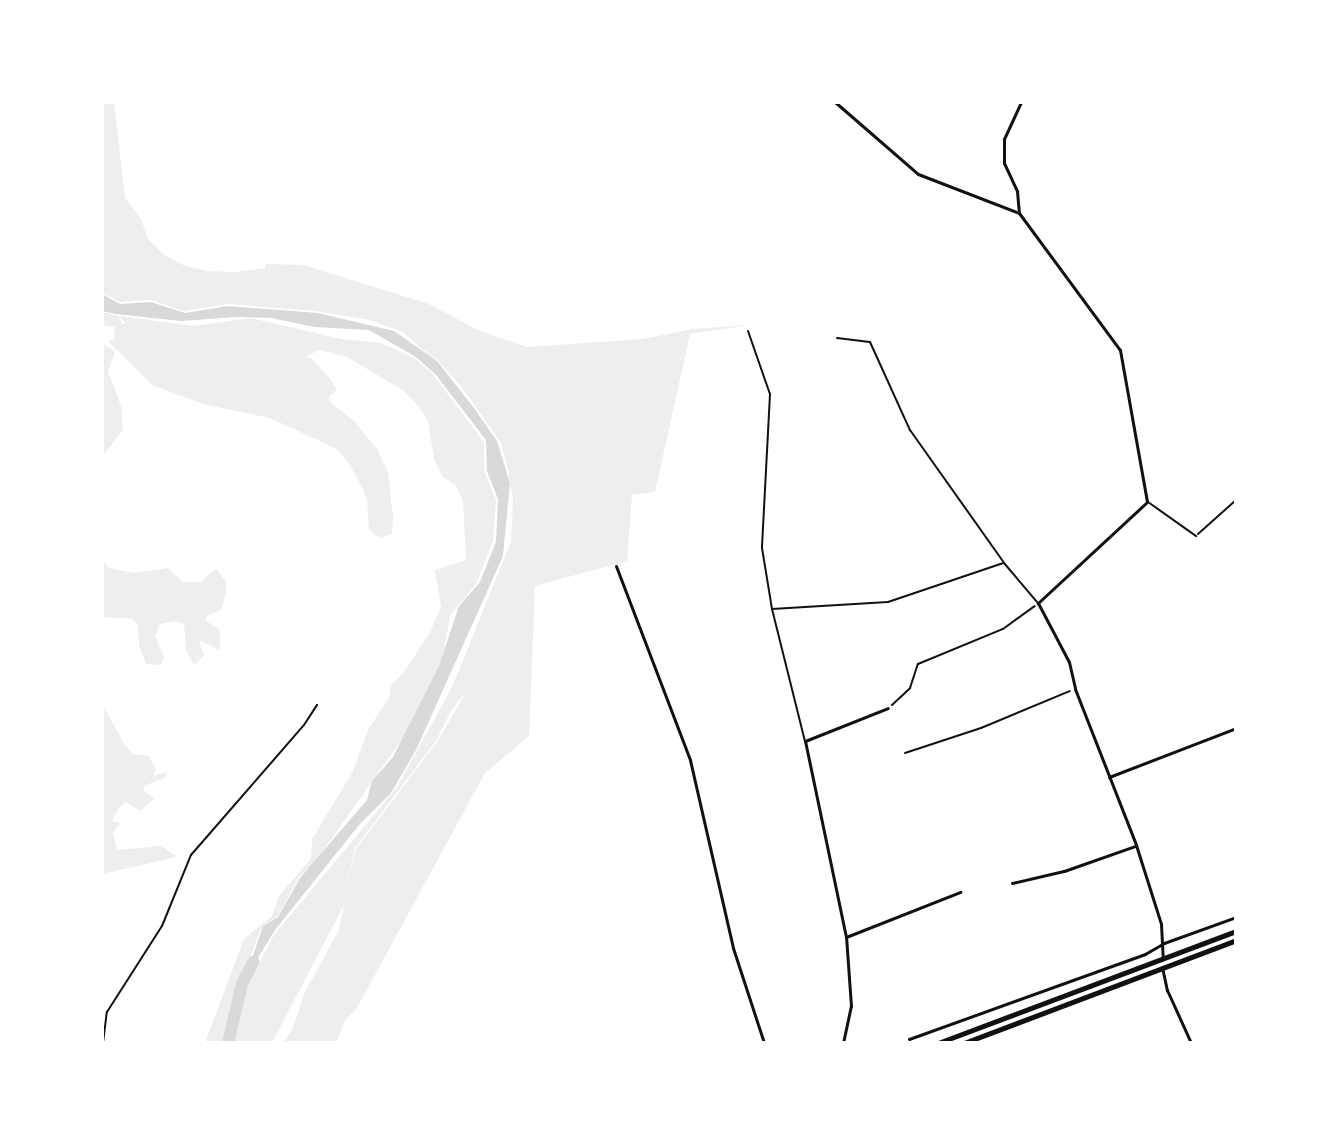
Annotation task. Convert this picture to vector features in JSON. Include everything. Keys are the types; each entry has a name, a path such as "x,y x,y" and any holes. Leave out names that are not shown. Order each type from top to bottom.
{"main road":[{"path":"938,1043 1236,931"},
{"path":"964,1043 1236,940"}],"street":[{"path":"835,102 918,174 1019,213"},
{"path":"1021,102 1004,139 1004,163 1017,191 1019,213 1120,350 1147,502 1038,603 1069,662 1075,689 1136,845 1164,943 1163,957"},
{"path":"616,566 690,760 733,948 764,1043"},
{"path":"843,1043 851,1006 846,937 805,741 888,708"},
{"path":"1109,777 1236,728"},
{"path":"1012,883 1064,871 1136,845"},
{"path":"846,937 960,892"},
{"path":"909,1039 1145,954 1164,943 1236,917"},
{"path":"1162,967 1167,990 1191,1043"}],"lane":[{"path":"748,331 770,394 762,548 772,609 805,741"},
{"path":"837,338 870,342 910,430 1004,563 1038,603"},
{"path":"1147,502 1196,536"},
{"path":"772,609 888,602 1004,563"},
{"path":"103,1043 107,1012 162,926 191,855 304,725 317,705"},
{"path":"102,1012 107,1012"}],"path":[{"path":"1196,536 1236,500"},
{"path":"888,708 910,688 918,664 1003,629 1038,603"},
{"path":"905,753 981,728 1075,689"}],"shaded area":[{"path":"102,102 114,102 125,198 141,219 148,239 164,255 183,265 206,271 235,272 266,268 265,264 304,265 429,304 480,331 527,347 643,339 693,329 750,325 690,334 655,492 632,495 627,561 535,586 529,736 485,773 357,1008 345,1021 336,1043 283,1043 292,1030 305,992 339,930 344,905 273,1041 232,1043 244,992 274,935 397,787 452,687 511,542 513,501 501,443 461,386 436,359 423,351 436,355 423,350 403,332 370,320 315,311 227,304 184,311 150,300 120,302 102,293","holes":["466,692 437,742 356,849 344,894 355,848 436,741 452,709"]},
{"path":"102,294 120,304 151,302 185,313 228,306 318,313 394,331 437,361 471,404 497,441 510,483 503,556 416,750 391,793 359,825 275,930 245,979 263,926 278,917 300,878 367,800 372,781 393,757 439,666 459,606 480,582 496,542 498,499 487,471 486,440 436,375 416,357 369,330 314,327 272,318 181,321 116,314 102,311"},
{"path":"102,312 118,316 122,324 125,323 119,316 194,326 251,318 341,339 380,343 395,349 431,372 476,431 484,443 484,470 496,500 493,541 476,584 450,615 443,658 413,724 315,862 299,877 278,916 262,926 240,984 225,1043 205,1043 244,939 272,916 279,896 311,859 312,839 352,773 369,728 389,698 391,685 404,672 429,634 441,607 435,570 466,560 463,501 456,486 443,477 434,459 428,421 420,408 404,391 347,357 319,350 305,357 291,355 311,358 337,390 329,396 331,403 354,421 377,449 388,472 393,517 392,534 380,538 369,530 367,499 361,485 348,462 335,448 270,418 203,404 152,385 108,341 114,339 115,327 103,325"},
{"path":"102,343 115,352 108,371 121,406 123,430 102,457"},
{"path":"102,560 109,568 134,573 168,568 183,582 200,582 216,569 226,581 226,591 222,609 207,616 206,621 220,630 220,650 199,640 204,655 194,665 186,650 184,624 176,621 160,624 155,636 164,657 161,665 146,664 139,645 138,624 131,618 102,617"},
{"path":"102,704 133,754 149,756 156,770 153,776 167,772 166,777 144,786 144,791 154,799 140,811 126,802 118,809 112,821 120,823 113,833 117,850 161,846 177,857 102,874"}],"waterway":[{"path":"228,1043 242,984 253,962"}]}
